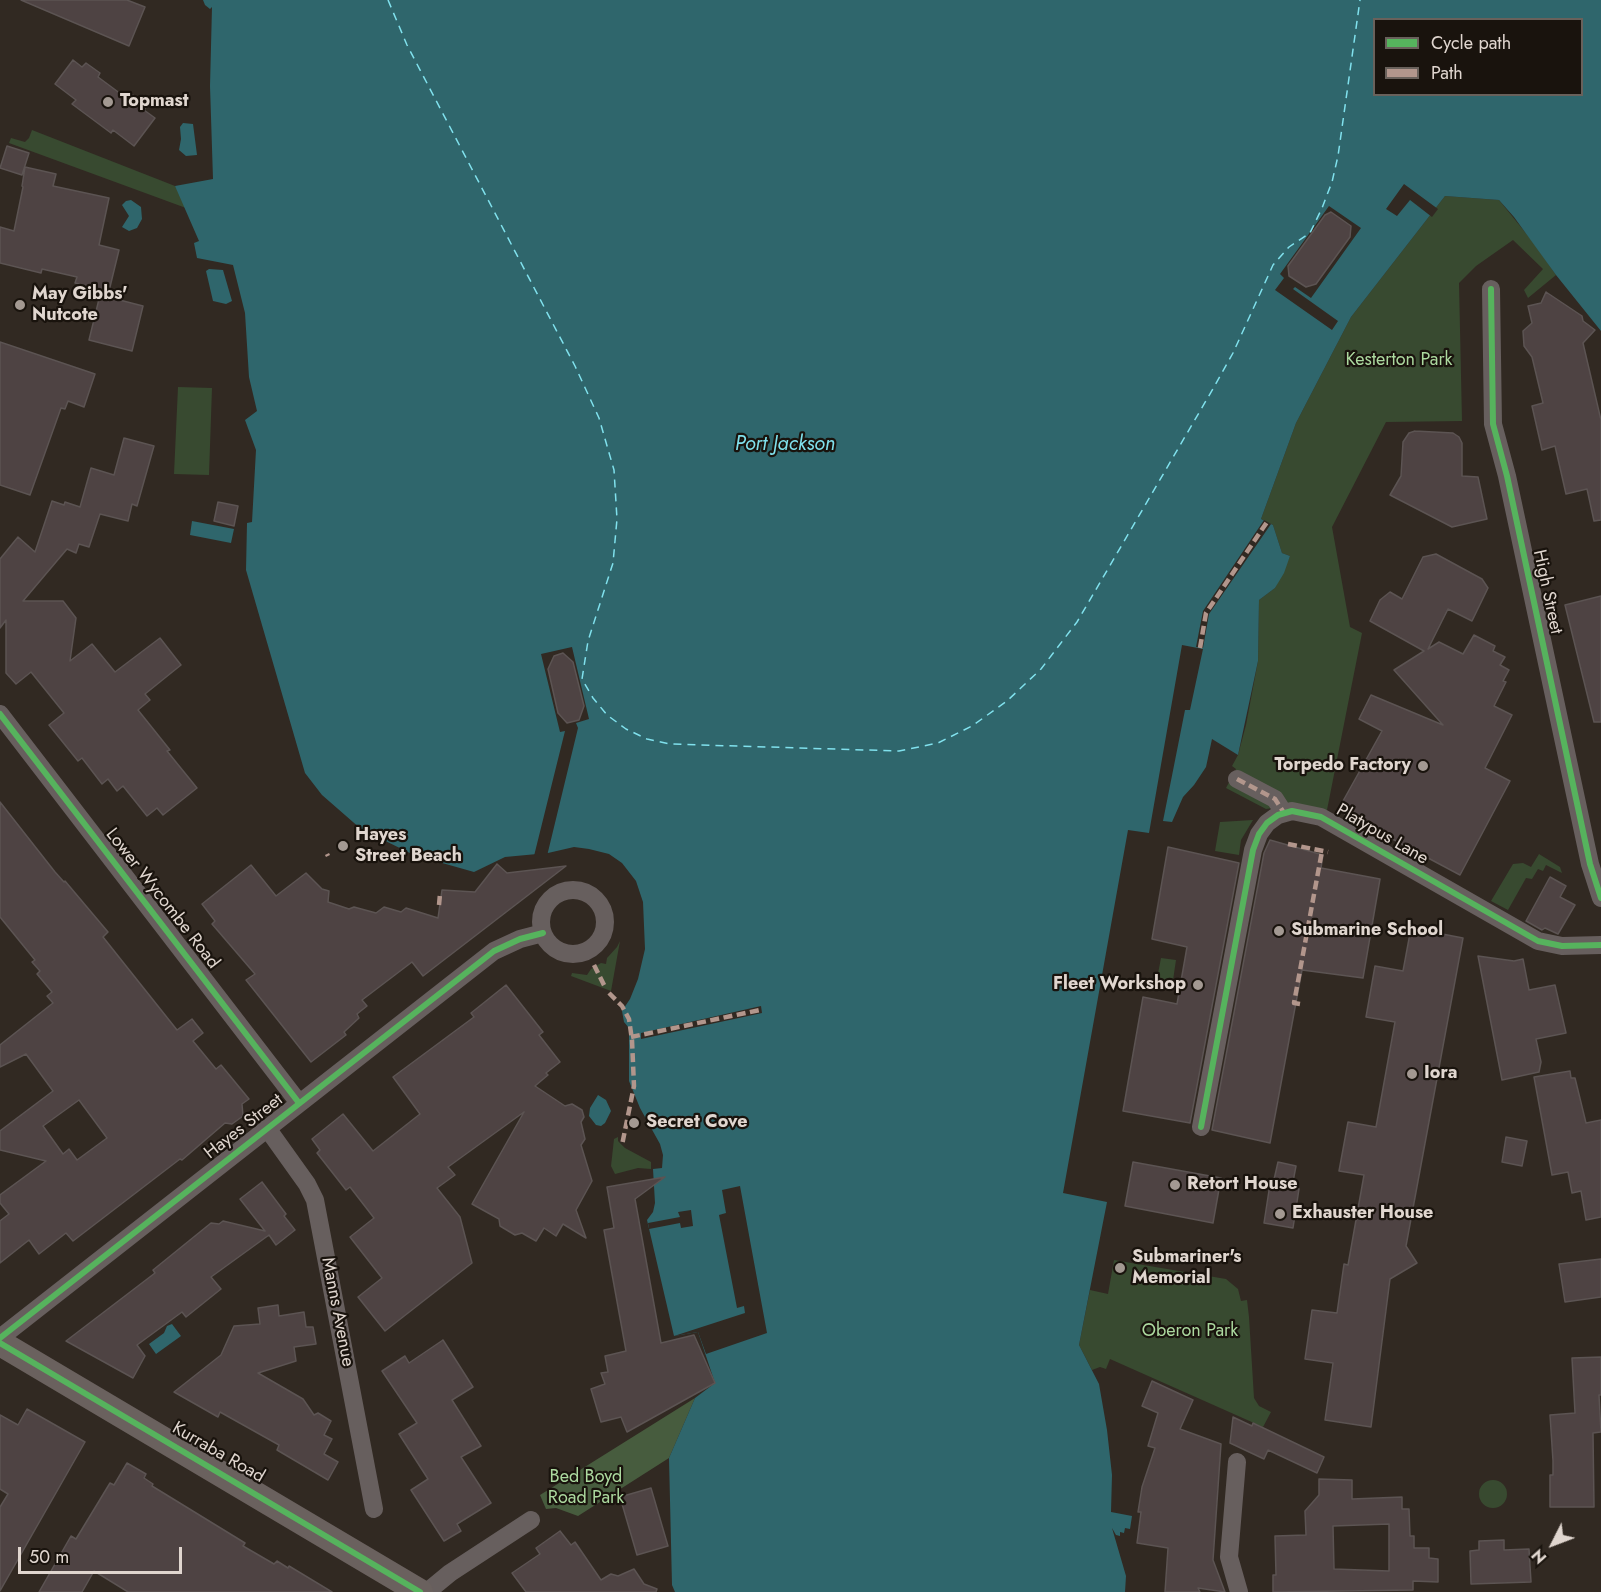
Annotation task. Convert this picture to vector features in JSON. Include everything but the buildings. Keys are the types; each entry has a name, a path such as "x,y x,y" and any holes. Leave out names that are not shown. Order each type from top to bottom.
{"main road":[{"name":"Kurraba Road","path":"0,1343 420,1592"}],"street":[{"name":"High Street","path":"1491,289 1493,424 1508,476 1590,864 1601,898"},
{"name":"Lower Wycombe Road","path":"0,714 299,1104"},
{"path":"1202,1127 1253,850 1259,834 1267,823 1284,813 1275,799 1237,779"},
{"name":"Platypus Lane","path":"1284,813 1292,811 1321,817 1538,941 1562,946 1601,945"},
{"name":"Hayes Street","path":"0,1338 494,951 520,939 543,933"},
{"name":"Manns Avenue","path":"267,1128 307,1184 315,1200 374,1509"},
{"path":"1237,1462 1229,1557 1239,1592"},
{"path":"428,1592 450,1573 531,1520"}],"green space":[{"path":"32,130 175,186 184,198 186,208 9,143 11,138 25,142"},
{"name":"Kesterton Park","path":"1445,196 1499,200 1556,275 1528,298 1524,290 1543,269 1513,240 1476,266 1459,283 1462,421 1386,422 1332,527 1350,627 1362,633 1327,810 1286,806 1266,809 1226,788 1236,769 1232,766 1238,755 1246,725 1258,661 1259,600 1275,588 1290,556 1282,553 1273,525 1261,519 1296,423 1351,317"},
{"path":"178,387 212,388 209,475 174,474"},
{"path":"1253,820 1241,840 1239,855 1215,851 1220,822"},
{"path":"1539,854 1560,867 1562,873 1546,865 1543,871 1538,869 1532,879 1526,878 1508,910 1491,901 1513,864 1523,863 1531,867"},
{"path":"620,941 611,991 571,976 572,973 587,975 591,969 601,963 606,964 607,958"},
{"path":"1161,958 1176,960 1172,987 1156,984"},
{"path":"618,1137 618,1141 625,1148 651,1162 651,1169 638,1168 615,1174 611,1166 614,1139"},
{"name":"Oberon Park","path":"1114,1260 1226,1279 1238,1289 1241,1301 1247,1300 1254,1398 1259,1406 1271,1412 1263,1427 1110,1359 1106,1369 1100,1367 1092,1370 1079,1345 1090,1290 1108,1294"},
{"name":"Bed Boyd Road Park","path":"695,1398 669,1458 578,1516 556,1508 546,1509 540,1495"},
{"path":"1493,1480 1503,1484 1507,1494 1503,1504 1493,1508 1483,1504 1479,1494 1483,1484"}],"water":[{"name":"Port Jackson","path":"203,0 1601,0 1601,331 1499,200 1445,196 1351,317 1296,423 1261,519 1273,525 1282,553 1290,556 1275,588 1259,600 1258,661 1238,755 1212,739 1206,767 1183,797 1172,822 1163,821 1185,710 1190,710 1203,649 1182,645 1149,833 1128,830 1063,1193 1107,1202 1079,1345 1099,1384 1112,1475 1111,1512 1132,1516 1130,1529 1125,1528 1124,1533 1120,1532 1120,1536 1116,1535 1112,1528 1126,1576 1125,1592 675,1592 672,1585 669,1458 695,1398 715,1383 698,1332 674,1336 647,1220 653,1212 655,1203 653,1169 662,1168 663,1155 660,1144 640,1108 629,1081 629,1028 624,1022 622,1011 638,979 645,949 643,902 636,881 622,863 609,854 589,849 574,847 548,853 505,857 474,872 414,855 361,829 322,795 305,773 246,570 247,523 252,522 256,450 245,420 257,411 249,377 245,313 233,265 197,258 194,243 199,241 175,186 213,179 210,86 212,7 210,9"},
{"path":"183,123 193,124 197,155 186,156 179,150 180,127"},
{"path":"131,200 141,207 142,219 137,228 129,231 122,227 129,216 122,205"},
{"path":"209,269 223,270 232,301 226,304 213,301 206,271"},
{"path":"192,521 234,529 231,543 190,535"},
{"path":"598,1095 606,1100 611,1111 601,1126 596,1125 589,1116 590,1108"},
{"path":"172,1324 181,1336 156,1354 149,1344"}],"pier":[{"path":"1404,184 1438,209 1432,217 1410,200 1397,216 1386,209"},
{"path":"1329,206 1361,228 1311,298 1295,287 1293,289 1338,321 1332,330 1275,290 1284,278 1280,274"},
{"path":"1264,520 1271,524 1209,614 1203,648 1196,647 1203,611"},
{"path":"572,647 589,719 576,723 578,728 547,856 534,856 565,731 560,732 541,654"},
{"path":"761,1006 762,1013 641,1039 641,1033"},
{"path":"740,1186 767,1333 706,1354 698,1332 674,1336 745,1313 744,1306 737,1308 719,1215 726,1213 722,1190"},
{"path":"691,1210 693,1226 681,1228 680,1223 649,1229 648,1223 680,1217 678,1212"}],"ferry route":[{"path":"388,0 407,45 575,366 599,418 614,470 617,519 613,563 588,641 582,679 593,698 607,715 626,729 647,739 670,744 899,751 938,743 972,726 1007,701 1041,669 1077,622 1233,353 1273,265 1289,247 1310,233 1322,208 1332,182 1338,156 1360,0"}],"marked path":[{"path":"1200,648 1206,613 1267,522"},
{"path":"1237,779 1275,799 1284,813"},
{"path":"1288,844 1328,852"},
{"path":"1300,1004 1294,1003 1322,851"},
{"path":"439,905 440,894"},
{"path":"594,965 605,987"},
{"path":"609,993 622,1006 629,1019 632,1040 634,1086 622,1145"},
{"path":"631,1037 760,1010"}],"cycle path":[{"path":"1491,289 1493,424 1507,476 1590,864 1601,898"},
{"path":"0,714 299,1103"},
{"path":"1201,1127 1253,850 1259,834 1267,823 1278,815 1292,811 1321,817 1538,941 1562,946 1601,945"},
{"path":"0,1338 494,951 520,939 543,933"},
{"path":"0,1343 420,1592"}],"place":[{"name":"Topmast","path":"108,102"},
{"name":"May Gibbs' Nutcote","path":"20,305"},
{"name":"Torpedo Factory","path":"1423,766"},
{"name":"Hayes Street Beach","path":"343,846"},
{"name":"Submarine School","path":"1279,931"},
{"name":"Fleet Workshop","path":"1198,985"},
{"name":"Iora","path":"1412,1074"},
{"name":"Secret Cove","path":"634,1123"},
{"name":"Retort House","path":"1175,1185"},
{"name":"Exhauster House","path":"1280,1214"},
{"name":"Submariner's Memorial","path":"1120,1268"}]}
